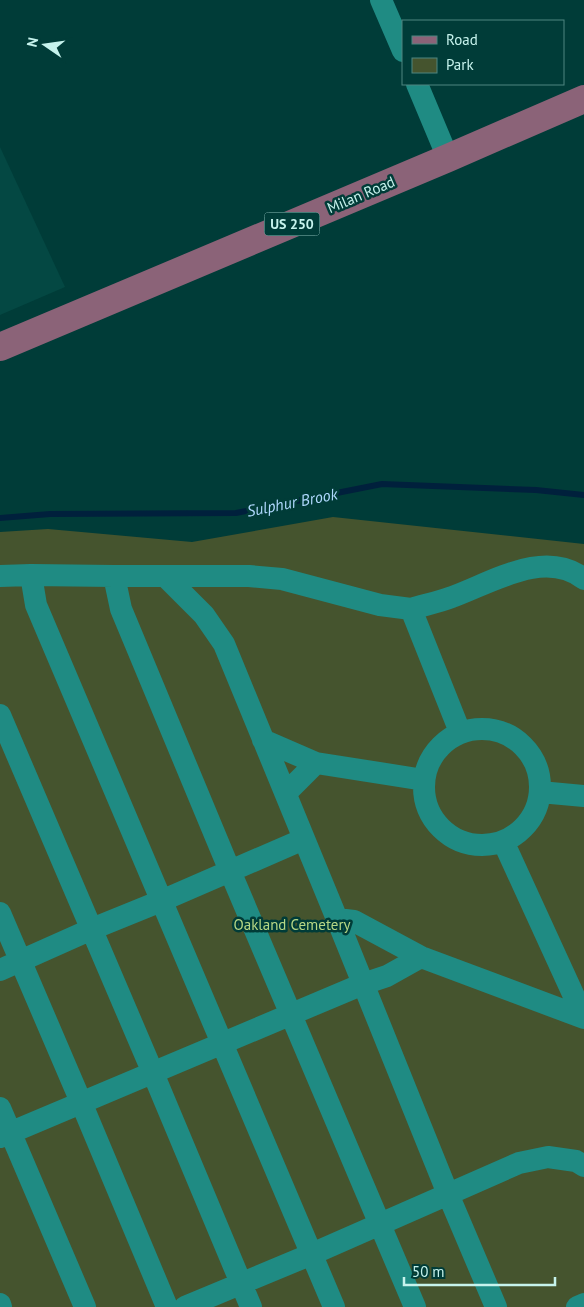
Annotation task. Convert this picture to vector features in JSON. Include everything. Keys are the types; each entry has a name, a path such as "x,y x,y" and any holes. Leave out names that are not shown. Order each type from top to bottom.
{"main road":[{"name":"Milan Road","path":"0,347 584,99"}],"street":[{"path":"381,0 402,49"},
{"path":"417,85 448,158"},
{"path":"0,576 249,576 282,579 380,605 411,609 451,597 512,572 538,567 563,568 584,579"},
{"path":"31,575 36,605 334,1307"},
{"path":"114,576 121,609 415,1307"},
{"path":"166,576 204,615 224,644 448,1194 496,1307"},
{"path":"411,609 460,732"},
{"path":"1,719 92,929 251,1307"},
{"path":"479,728 499,730 516,739 530,753 538,770 540,792 537,807 527,824 513,837 496,844 477,846 458,841 442,831 430,815 424,796 424,780 431,758 443,742 460,732 479,728"},
{"path":"263,740 316,763 424,780"},
{"path":"286,793 316,763"},
{"path":"540,792 584,796"},
{"path":"0,970 304,839"},
{"path":"503,841 584,1018"},
{"path":"0,913 167,1307"},
{"path":"337,919 354,921 422,957 584,1018"},
{"path":"5,1135 362,984 387,976 422,957"},
{"path":"0,1108 5,1135 85,1307"},
{"path":"185,1307 312,1254 519,1163 548,1157 576,1161 584,1166"},
{"path":"577,1307 584,1304"}],"shaded area":[{"path":"0,147 65,287 0,315"}],"green space":[{"name":"Oakland Cemetery","path":"333,517 584,544 584,1307 0,1307 0,532 48,529 192,542"}],"waterway":[{"name":"Sulphur Brook","path":"0,518 50,514 236,513 382,484 536,490 584,495"}]}
